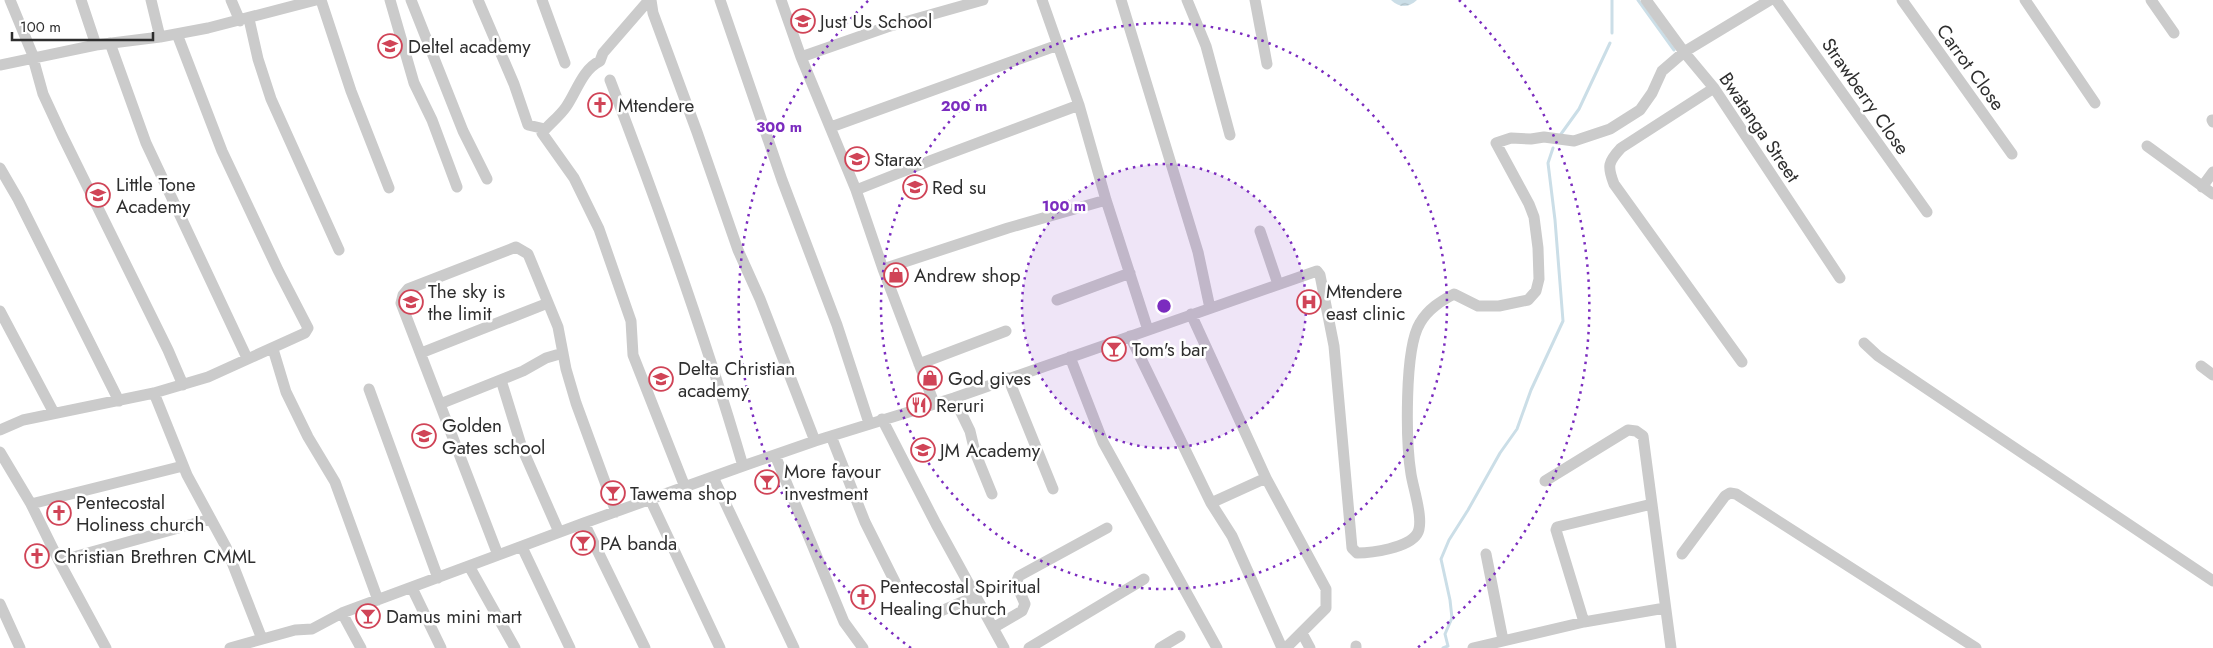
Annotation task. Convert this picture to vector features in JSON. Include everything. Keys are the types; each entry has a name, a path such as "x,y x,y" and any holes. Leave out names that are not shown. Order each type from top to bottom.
{"street":[{"path":"10,0 33,58 43,94 168,350 183,385"},
{"path":"81,0 96,45"},
{"path":"151,0 160,37"},
{"path":"231,0 245,20 271,99 339,250"},
{"path":"0,65 110,42 160,37 245,20 290,3 316,0"},
{"path":"322,0 351,91 389,188"},
{"path":"390,0 414,83 432,120 457,187"},
{"path":"411,0 463,131 487,179"},
{"path":"478,0 514,84 528,125 545,129"},
{"path":"542,0 565,63"},
{"path":"650,0 603,53 600,61 594,64 584,75 565,108 542,133 574,178 599,229 629,314 633,355 685,487"},
{"path":"650,0 735,241 760,299 815,441"},
{"path":"720,0 782,180 837,325 869,423"},
{"path":"781,0 801,57 856,190 883,269 934,404"},
{"path":"801,57 887,27 983,0"},
{"path":"1042,0 1080,105 1106,200 1148,330"},
{"path":"1121,0 1198,252 1210,308"},
{"path":"1187,0 1206,46 1230,134"},
{"path":"1255,0 1261,22 1268,64"},
{"name":"Bwatanga Street","path":"1646,0 1684,52 1714,88 1840,278"},
{"path":"238,647 295,630 312,629 342,613 584,522 815,441 954,398 1317,271 1320,274 1334,346 1352,548 1356,553 1366,553 1401,546 1417,534 1420,521 1410,472 1407,427 1409,358 1420,323 1437,303 1454,294 1478,306 1499,306 1528,300 1536,291 1539,280 1538,248 1534,217 1496,143 1512,138 1531,139 1544,137 1574,141 1610,129 1640,110 1652,93 1662,71 1684,52 1770,0"},
{"name":"Strawberry Close","path":"1776,0 1926,212"},
{"name":"Carrot Close","path":"1902,0 2012,154"},
{"path":"2025,0 2096,103"},
{"path":"2151,0 2174,33"},
{"path":"0,430 22,420 154,393 208,377 305,333 308,328 278,270 222,151 176,34"},
{"path":"110,42 154,161 247,358"},
{"path":"831,127 1058,45"},
{"path":"610,80 649,184 718,384 743,466"},
{"path":"1714,88 1621,148 1610,159 1608,171 1614,184 1742,362"},
{"path":"856,190 1080,105"},
{"path":"2147,146 2213,194"},
{"path":"0,168 18,199 119,401"},
{"path":"2202,187 2213,172"},
{"path":"883,269 998,231 1106,200"},
{"path":"1260,231 1278,284"},
{"path":"498,554 422,353 401,304 403,295 408,289 516,247 528,254 558,327 576,403 616,512"},
{"path":"1057,300 1130,273"},
{"path":"422,353 548,303"},
{"path":"0,311 54,413"},
{"path":"1130,336 1211,503 1232,536 1284,648 1302,634 1326,608 1326,589 1266,478 1191,314"},
{"path":"919,364 1006,331"},
{"path":"1864,343 1878,356 2213,581"},
{"path":"272,349 286,392 308,438 335,482 378,600"},
{"path":"440,404 501,380 546,358 563,352"},
{"path":"1070,357 1104,442 1217,648"},
{"path":"2202,366 2213,375"},
{"path":"1008,378 1053,489"},
{"path":"501,380 522,448 559,532"},
{"path":"369,389 438,578"},
{"path":"154,393 183,466 226,547 262,639"},
{"path":"954,398 970,431 980,465 992,494"},
{"path":"882,419 1003,648"},
{"path":"1545,481 1628,430 1636,430 1643,436 1671,648"},
{"path":"831,436 865,522 897,586"},
{"path":"0,452 31,504 106,648"},
{"path":"774,455 844,622 863,648"},
{"path":"31,504 183,466"},
{"path":"713,477 794,648"},
{"path":"1211,503 1266,478"},
{"path":"1682,554 1725,496 1730,493 1736,494 1976,648"},
{"path":"650,499 720,648"},
{"path":"1584,622 1556,530 1557,527 1652,504"},
{"path":"59,561 210,519"},
{"path":"584,522 645,648"},
{"path":"993,628 1022,611 1025,604 1016,583 1019,576 1107,528"},
{"path":"522,546 570,648"},
{"path":"1486,554 1503,640"},
{"path":"469,566 515,648"},
{"path":"1029,648 1144,579"},
{"path":"412,588 441,648"},
{"path":"941,611 976,596"},
{"path":"0,604 20,648"},
{"path":"1473,648 1584,622 1665,608"},
{"path":"342,613 361,648"},
{"path":"1302,634 1310,648"},
{"path":"1160,648 1180,636"}],"water":[{"path":"1391,0 1417,0 1404,6"}],"waterway":[{"path":"1612,0 1612,33"},
{"path":"1638,0 1674,50"},
{"path":"1561,134 1579,109 1610,43"},
{"path":"1443,648 1448,646 1445,634 1452,618 1441,559 1449,540 1500,453 1517,429 1531,390 1563,321 1555,220 1548,163 1553,148"}],"place":[{"name":"Just Us School","path":"803,21"},
{"name":"Deltel academy","path":"390,46"},
{"name":"Mtendere","path":"600,105"},
{"name":"Starax","path":"857,159"},
{"name":"Red su","path":"915,187"},
{"name":"Little Tone Academy","path":"98,195"},
{"name":"Andrew shop","path":"896,275"},
{"name":"The sky is the limit","path":"411,302"},
{"name":"Mtendere east clinic","path":"1309,302"},
{"name":"Tom's bar","path":"1114,349"},
{"name":"God gives","path":"930,378"},
{"name":"Delta Christian academy","path":"661,379"},
{"name":"Reruri","path":"919,405"},
{"name":"Golden Gates school","path":"424,436"},
{"name":"JM Academy","path":"923,450"},
{"name":"More favour investment","path":"767,482"},
{"name":"Tawema shop","path":"613,493"},
{"name":"Pentecostal Holiness church","path":"59,513"},
{"name":"PA banda","path":"583,543"},
{"name":"Christian Brethren CMML","path":"37,556"},
{"name":"Pentecostal Spiritual Healing Church","path":"863,597"},
{"name":"Damus mini mart","path":"368,616"}]}
